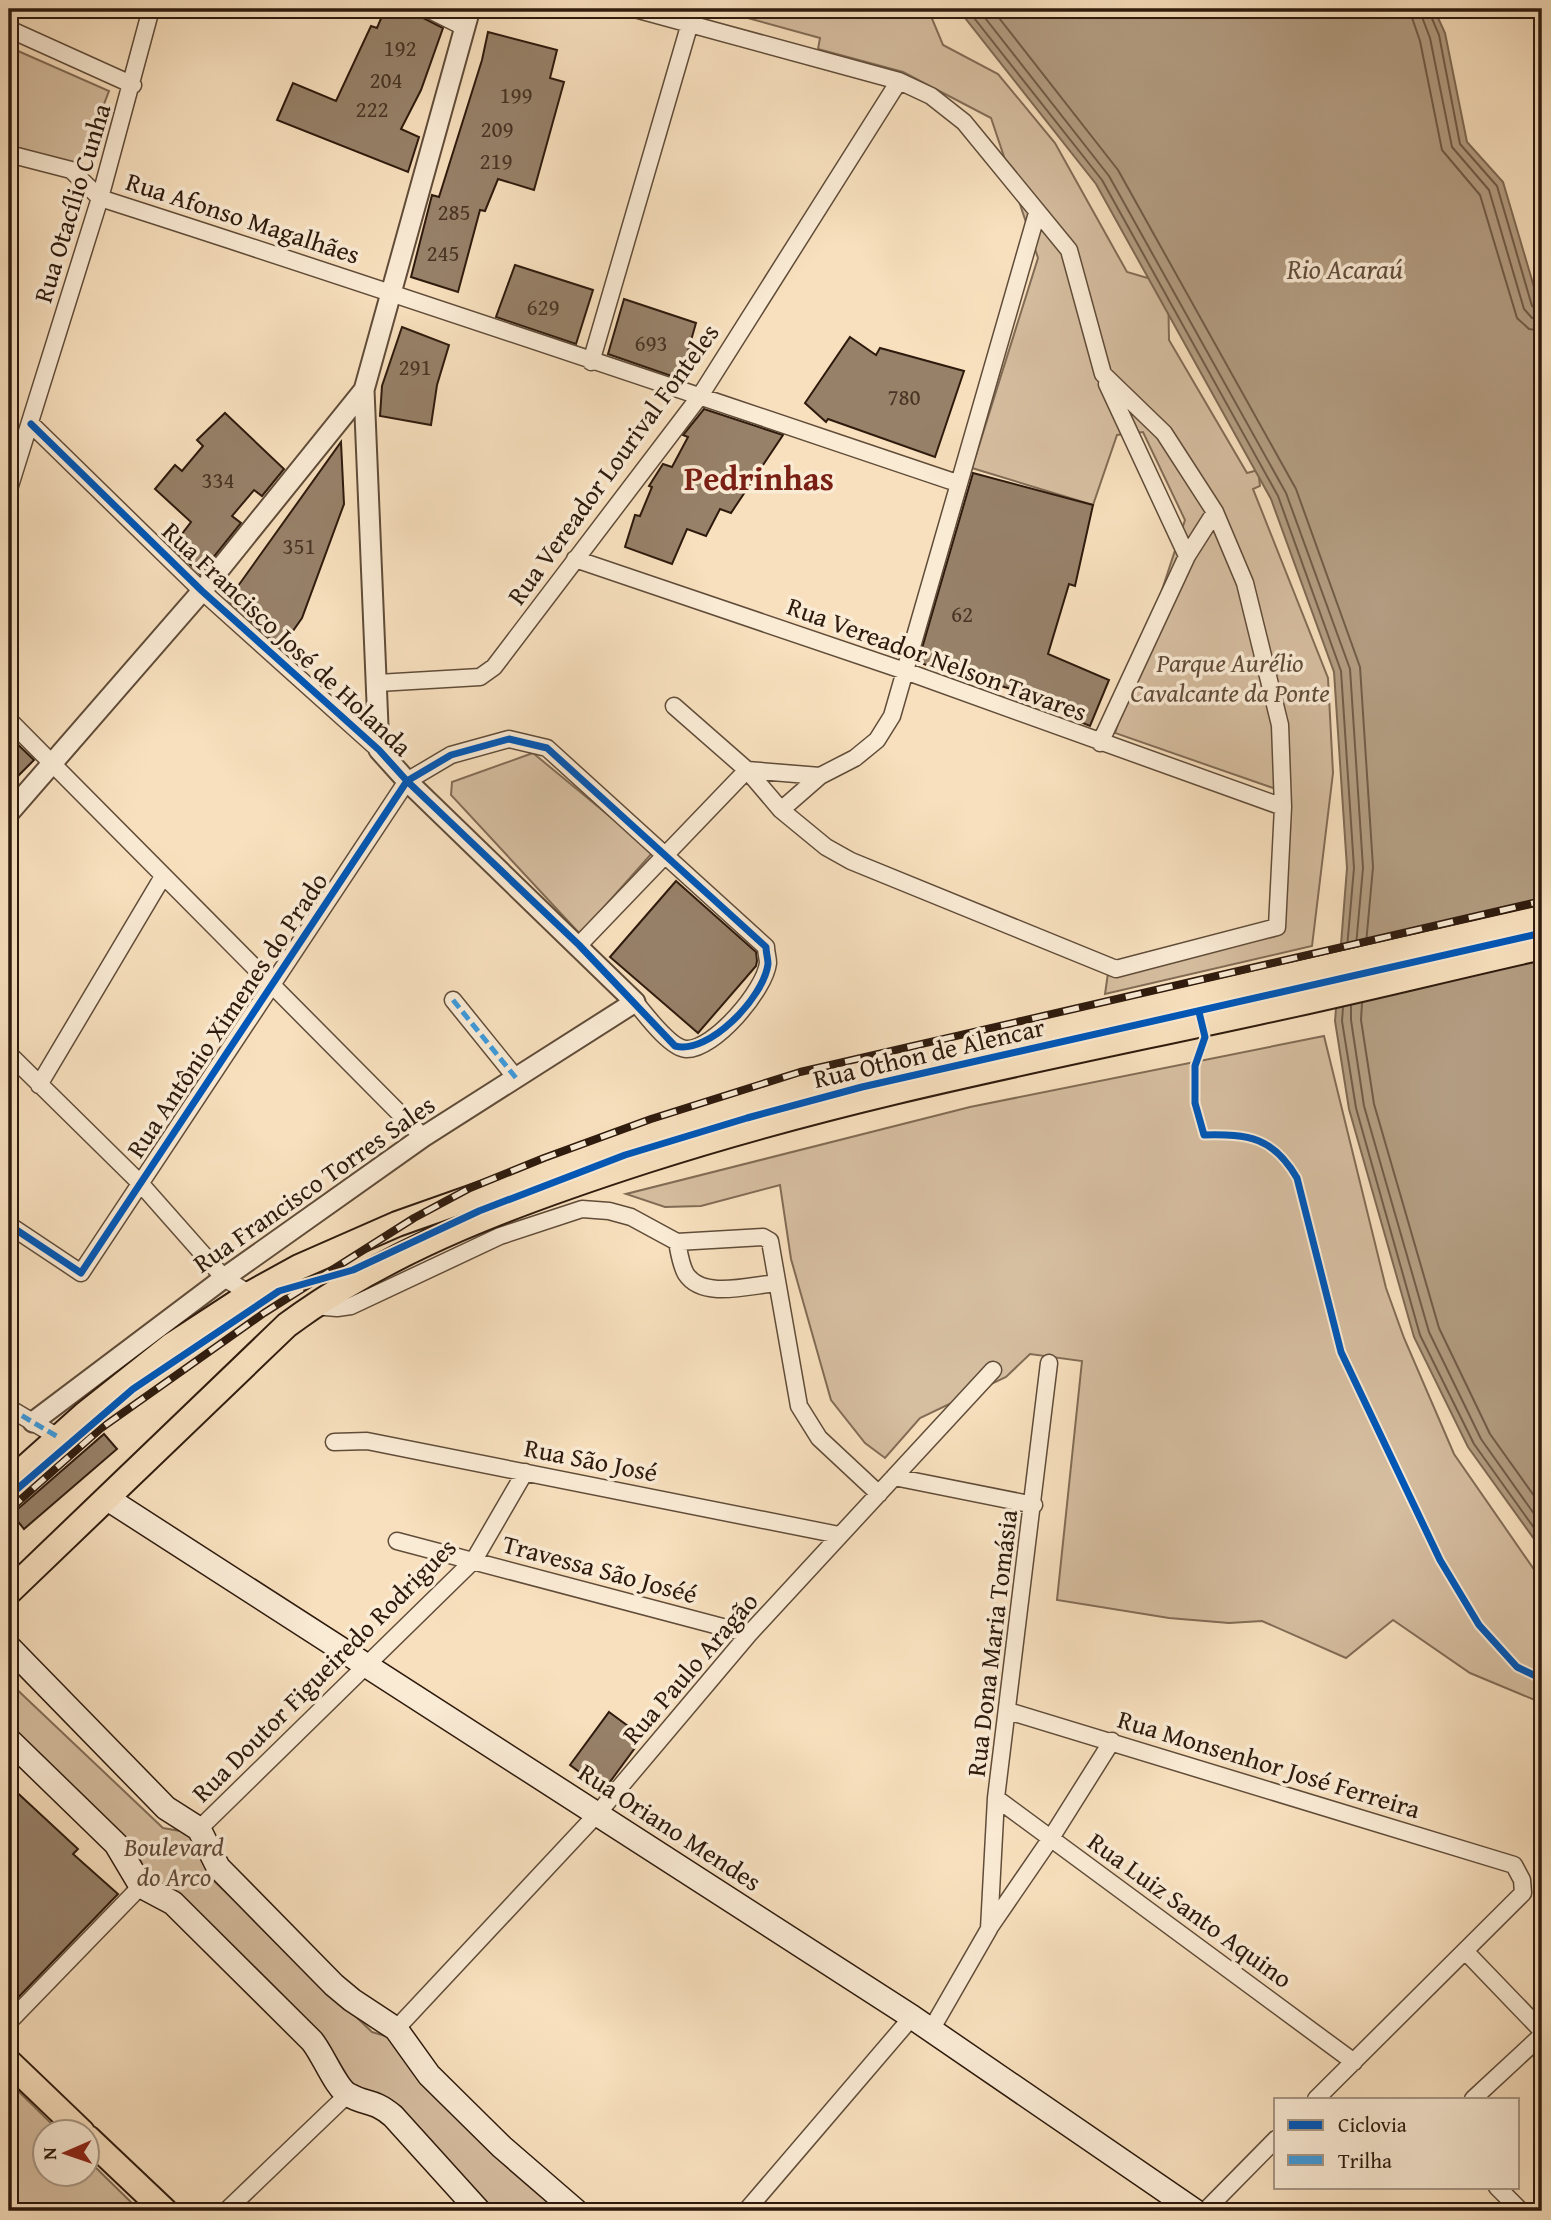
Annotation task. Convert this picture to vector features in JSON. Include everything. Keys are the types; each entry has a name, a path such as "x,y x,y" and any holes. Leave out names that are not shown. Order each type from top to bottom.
{"main road":[{"name":"Rua Othon de Alencar","path":"9,1482 58,1437 172,1345 250,1294 299,1268 397,1224 738,1105 880,1068 1542,918"},
{"name":"Rua Othon de Alencar","path":"9,1592 244,1365 312,1306 409,1253 497,1214 594,1177 734,1132 936,1080 1260,1012 1542,947"},
{"name":"Rua Oriano Mendes","path":"108,1499 912,2017 1195,2211"},
{"path":"9,1647 166,1808 199,1829 218,1867 334,1985 396,2029 429,2076 502,2147 576,2211"},
{"path":"9,1740 116,1844 141,1886 173,1902 302,2031 326,2059 332,2076 346,2095 380,2105 393,2116 479,2211"},
{"path":"9,2062 67,2118"},
{"path":"102,2151 164,2211"}],"street":[{"name":"Rua Otacílio Cunha","path":"9,489 100,198 133,85 151,9"},
{"path":"379,750 364,390 467,18 428,9"},
{"path":"635,9 899,80 930,96 964,122 1069,250 1103,374 1187,556"},
{"path":"591,362 690,23"},
{"path":"9,29 133,85"},
{"name":"Rua Vereador Lourival Fonteles","path":"378,683 480,677 495,667 700,396 899,80"},
{"name":"Rua Afonso Magalhães","path":"9,154 71,170 100,198 391,291 591,362 957,483"},
{"path":"781,810 820,776 855,758 877,740 892,716 1037,213"},
{"path":"674,706 747,769 781,810 826,847 851,860 1116,969 1277,927 1283,807 1280,725 1245,583 1215,512 1164,433 1103,374"},
{"path":"9,813 202,591 364,390"},
{"name":"Rua Francisco José de Holanda","path":"31,424 202,591 379,750 407,781 635,1002"},
{"path":"1100,743 1187,556 1215,512"},
{"name":"Rua Vereador Nelson Tavares","path":"575,559 905,671 1283,807"},
{"path":"9,720 162,878 423,1137"},
{"path":"407,781 451,755 509,739 528,741 547,748 766,947 768,964 763,978 733,1022 701,1045 686,1049 675,1046 635,1002"},
{"path":"747,769 820,776"},
{"path":"579,945 747,769"},
{"name":"Rua Antônio Ximenes do Prado","path":"9,1225 81,1273 407,781"},
{"path":"39,1085 162,878"},
{"path":"453,1000 516,1078"},
{"name":"Rua Francisco Torres Sales","path":"33,1422 224,1278 423,1137 635,1002"},
{"path":"9,1054 140,1183 224,1278 250,1294"},
{"path":"312,1306 351,1306 500,1236 582,1209 609,1211 631,1217 677,1242 754,1235 770,1241 799,1406 819,1438 879,1494"},
{"path":"677,1242 685,1273 695,1284 708,1289 777,1283"},
{"name":"Rua Dona Maria Tomásia","path":"989,1929 996,1798 1034,1505 1049,1363"},
{"name":"Rua Paulo Aragão","path":"396,2029 598,1814 749,1634 993,1370"},
{"path":"9,1408 58,1437"},
{"name":"Rua São José","path":"334,1442 367,1441 839,1535"},
{"name":"Rua Doutor Figueiredo Rodrigues","path":"199,1829 368,1667 474,1560 525,1472"},
{"path":"894,1477 1034,1505"},
{"name":"Travessa São Joséé","path":"397,1541 749,1634"},
{"name":"Rua Monsenhor José Ferreira","path":"1008,1711 1514,1865 1522,1880 1523,1893 1466,1952"},
{"name":"Rua Dona Maria Tomásia","path":"931,2030 989,1929 1112,1741"},
{"name":"Rua Luiz Santo Aquino","path":"996,1798 1354,2062"},
{"path":"9,2022 141,1886"},
{"path":"1317,2098 1466,1952 1542,2033 1474,2098"},
{"path":"746,2211 912,2017"},
{"path":"226,2211 346,2095"},
{"path":"1205,2211 1274,2141"},
{"path":"1498,2188 1521,2211"}],"green space":[{"name":"Parque Aurélio Cavalcante da Ponte","path":"715,9 928,9 943,45 998,74 1055,143 1127,272 1168,284 1169,340 1247,473 1258,470 1260,486 1253,489 1328,678 1333,773 1312,946 1105,994 1108,973 1276,936 1276,789 1115,733 1185,520 1143,432 1117,435 1093,505 972,468 1038,258 991,118 903,72 818,49 820,38"},
{"path":"9,47 109,91 80,166 9,145"},
{"path":"533,753 653,852 580,934 451,795 452,782"},
{"path":"1324,1036 1386,1288 1404,1338 1454,1454 1542,1581 1542,1703 1470,1673 1393,1620 1346,1658 1262,1621 1229,1623 1169,1618 1057,1600 1082,1361 1030,1354 1006,1377 920,1418 885,1458 865,1443 831,1400 791,1259 780,1185 701,1206 665,1207 626,1194 970,1107"},
{"name":"Boulevard do Arco","path":"9,1682 163,1828 186,1832 206,1847 212,1879 372,2032 403,2041 422,2084 568,2211 492,2211 400,2109 352,2084 331,2049 216,1934 151,1884 136,1851 9,1727"},
{"path":"9,2082 46,2118 32,2118 32,2188 102,2188 102,2174 140,2211 9,2211"}],"water":[{"name":"Rio Acaraú","path":"958,9 1434,9 1445,33 1467,142 1503,182 1542,314 1542,1550 1468,1447 1414,1337 1349,1109 1335,1021 1347,868 1334,672 1271,499 1096,184"}],"building":[{"path":"385,9 414,9 423,18 443,28 421,90 401,129 419,137 408,172 277,120 293,83 336,101 371,26 377,28"},
{"path":"488,32 557,50 550,78 564,82 534,190 498,179 485,211 480,210 458,292 411,277 432,195 439,197 482,60"},
{"path":"515,265 593,290 576,344 496,317"},
{"path":"624,299 696,323 680,379 608,354"},
{"path":"402,327 449,345 437,385 431,425 380,416 382,386"},
{"path":"850,337 876,355 880,348 964,371 935,457 828,419 826,422 805,403"},
{"path":"704,409 783,435 731,513 720,509 706,536 687,529 672,564 625,547 635,515 640,516 652,487 649,486 663,464 672,467 688,437 683,435"},
{"path":"225,413 284,469 262,496 254,490 232,516 241,523 200,574 172,547 191,522 155,489 175,465 182,471 203,446 197,440"},
{"path":"341,442 344,504 302,618 281,648 228,600"},
{"path":"973,473 1093,505 1075,586 1069,584 1048,654 1109,680 1090,726 1041,706 1044,699 975,678 973,682 918,662"},
{"path":"9,736 34,760 9,785"},
{"path":"676,881 756,952 756,966 698,1033 610,957"},
{"path":"104,1434 117,1449 24,1529 12,1514"},
{"path":"609,1712 643,1737 604,1790 570,1765"},
{"path":"9,1785 78,1849 73,1854 118,1894 9,2007"}],"railway":[{"path":"9,1510 100,1429 264,1313 414,1218 470,1188 544,1158 651,1119 800,1072 1542,901"}],"marked path":[{"path":"453,1000 516,1078"},
{"path":"9,1408 58,1437"}],"cycle path":[{"path":"9,1225 81,1273 407,781 451,755 509,739 547,748 766,947 768,964 757,992 733,1021 703,1042 675,1046 579,945 407,781 379,750 202,591 31,424"},
{"path":"9,1496 133,1389 279,1291 353,1270 479,1211 625,1155 862,1087 1542,933"},
{"path":"1199,1012 1205,1037 1195,1066 1195,1103 1204,1135 1247,1137 1269,1146 1288,1164 1297,1178 1341,1352 1440,1560 1479,1625 1517,1667 1542,1679"}],"district":[{"name":"Pedrinhas","path":"759,478"}]}
